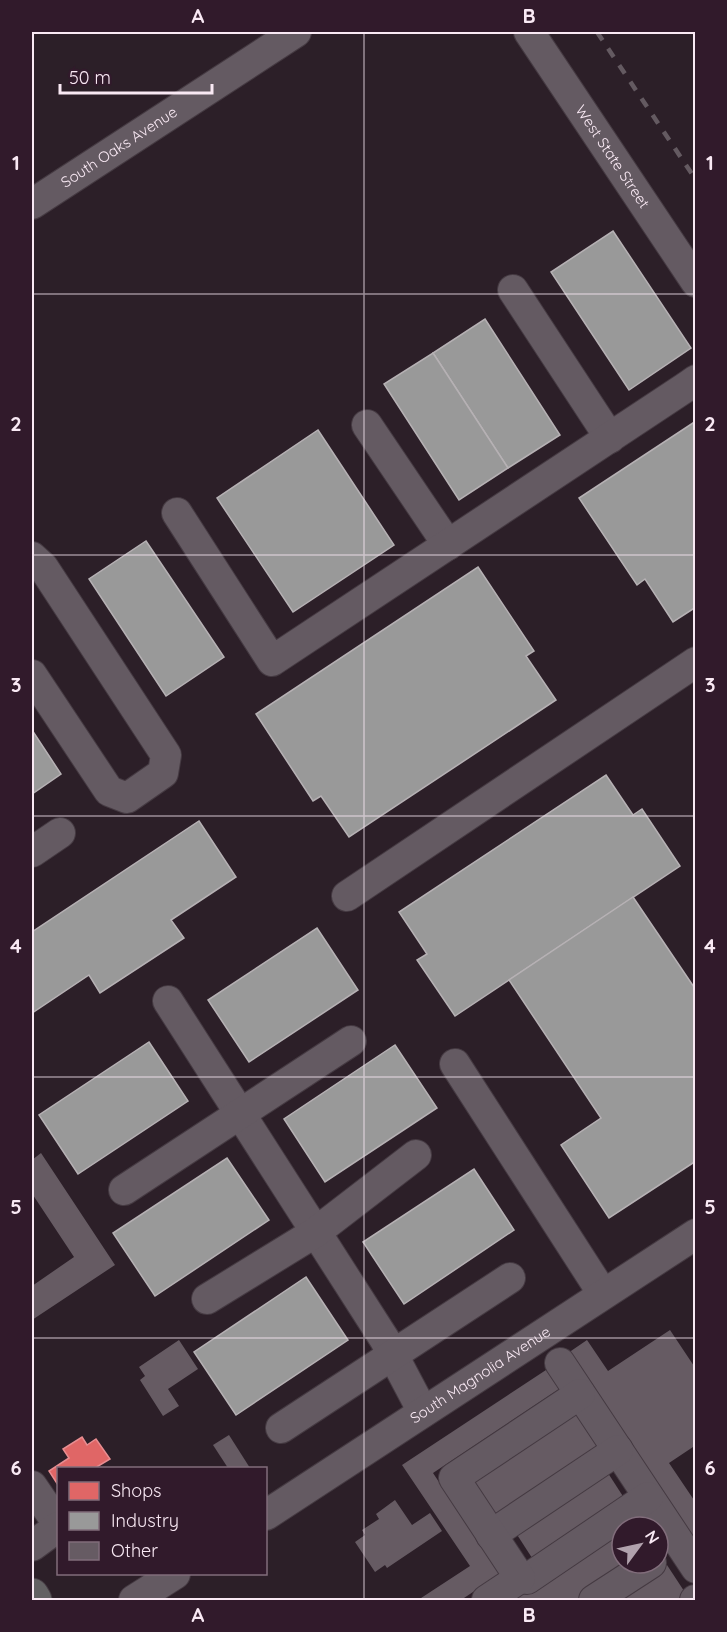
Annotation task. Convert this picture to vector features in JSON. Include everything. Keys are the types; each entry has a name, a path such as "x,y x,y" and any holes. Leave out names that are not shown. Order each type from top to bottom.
{"main road":[{"path":"32,1595 35,1600"}],"street":[{"name":"South Oaks Avenue","path":"32,204 296,32"},
{"name":"West State Street","path":"529,32 696,282"},
{"path":"513,290 610,438"},
{"path":"177,513 272,661 696,380"},
{"path":"367,425 448,545"},
{"path":"32,557 43,567 166,755 163,773 127,798 109,791 32,675"},
{"path":"347,896 696,662"},
{"path":"32,852 60,833"},
{"path":"168,1001 392,1354 423,1412"},
{"path":"124,1190 351,1041"},
{"path":"455,1064 603,1294"},
{"path":"207,1299 316,1232 416,1155"},
{"name":"South Magnolia Avenue","path":"267,1514 696,1234"},
{"path":"281,1428 510,1278"},
{"path":"560,1363 648,1497 678,1557"},
{"path":"520,1578 454,1478 580,1394"},
{"path":"491,1535 618,1450"},
{"path":"32,1486 57,1524"},
{"path":"487,1600 520,1578 527,1579 648,1497"},
{"path":"32,1546 57,1527"},
{"path":"134,1600 173,1575"},
{"path":"594,1600 633,1575"}],"building: Shops":[{"path":"82,1437 87,1445 96,1439 110,1459 97,1467 57,1467 57,1483 49,1471 69,1458 63,1449"}],"building: Industry":[{"path":"613,231 691,348 629,390 551,272"},
{"path":"485,319 560,435 508,468 433,353"},
{"path":"433,353 508,468 459,500 384,384"},
{"path":"696,421 696,607 673,622 645,579 637,585 579,498"},
{"path":"318,430 394,545 293,612 217,498"},
{"path":"146,541 224,657 166,696 89,579"},
{"path":"478,567 534,651 526,656 556,700 349,837 321,796 313,801 256,714"},
{"path":"32,730 61,774 32,794"},
{"path":"606,775 633,815 642,809 680,866 455,1016 417,960 427,954 399,912"},
{"path":"199,821 236,877 171,920 184,938 100,993 89,975 32,1013 32,932"},
{"path":"633,897 696,990 696,1161 609,1218 561,1145 601,1118 509,980"},
{"path":"317,928 358,990 249,1062 208,1000"},
{"path":"149,1042 188,1101 78,1174 39,1115"},
{"path":"395,1045 437,1108 325,1182 284,1119"},
{"path":"227,1158 269,1220 155,1296 113,1233"},
{"path":"474,1169 514,1230 404,1304 363,1242"},
{"path":"306,1277 348,1340 236,1415 194,1352"}],"building: Other":[{"path":"41,1153 115,1265 32,1320 32,1286 74,1257 32,1196 32,1160"},
{"path":"670,1330 696,1369 696,1445 669,1463 696,1503 696,1546 568,1353 587,1340 608,1371"},
{"path":"179,1340 198,1369 168,1389 179,1406 163,1416 140,1380 145,1376 139,1367"},
{"path":"546,1370 559,1389 433,1473 500,1574 461,1600 418,1600 470,1566 402,1465"},
{"path":"575,1413 600,1451 498,1519 472,1480"},
{"path":"229,1435 249,1467 227,1467 213,1445"},
{"path":"606,1470 626,1501 534,1561 514,1530"},
{"path":"395,1500 412,1525 430,1513 442,1531 387,1568 385,1565 375,1572 355,1542 365,1535 362,1530 379,1519 376,1514"},
{"path":"610,1535 610,1575 616,1575 577,1600 509,1600"},
{"path":"670,1570 686,1594 676,1600 613,1600 652,1575 670,1575"}],"railway":[{"path":"597,32 696,180"}]}
